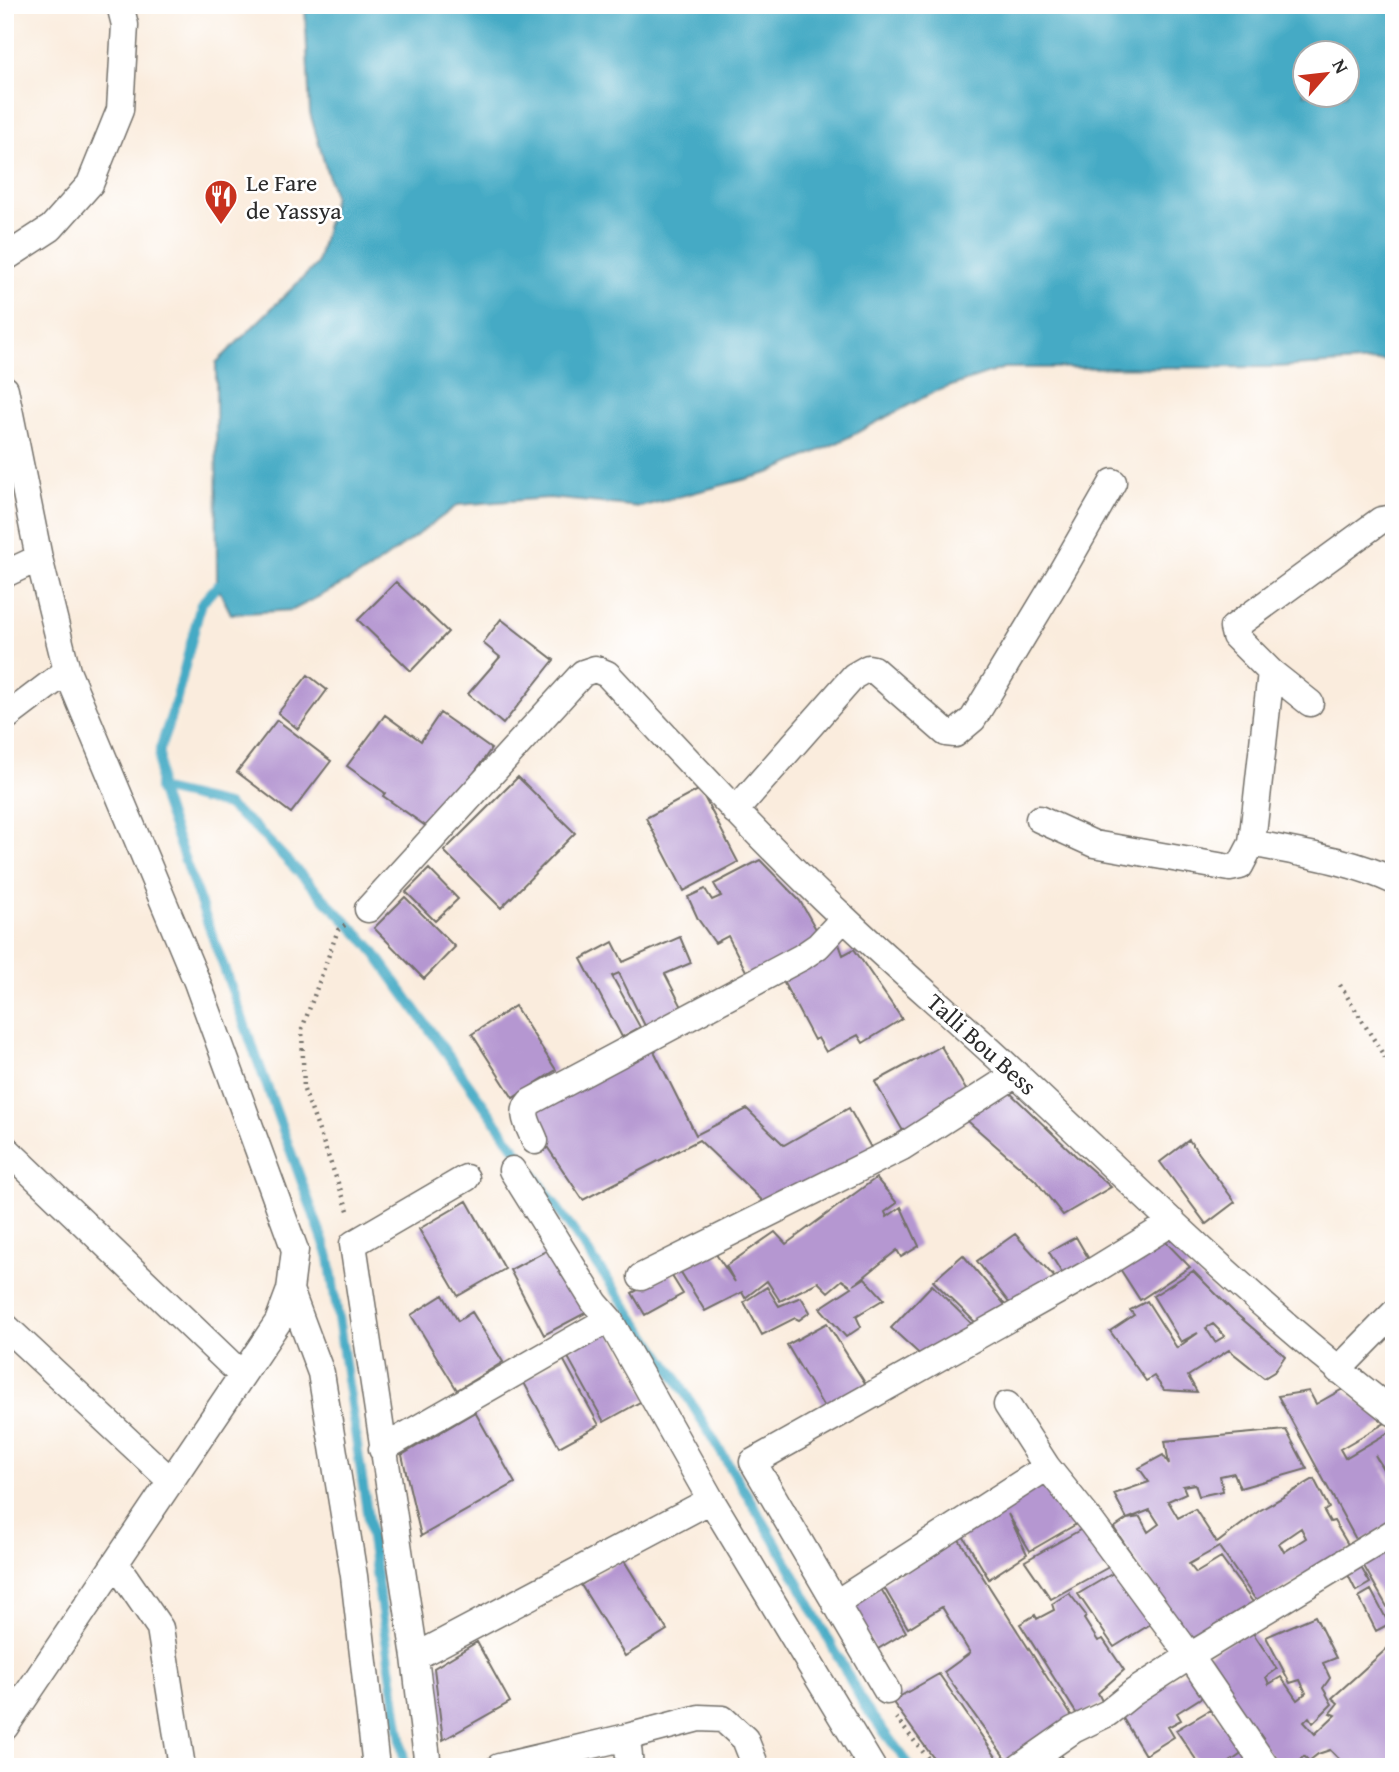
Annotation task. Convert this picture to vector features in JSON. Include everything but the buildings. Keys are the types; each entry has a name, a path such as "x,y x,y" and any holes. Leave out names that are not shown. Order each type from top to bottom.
{"street":[{"path":"5,258 51,228 90,184 120,110 125,25 120,5"},
{"path":"5,389 39,558 67,671 197,982 295,1250 290,1290 278,1322 5,1727"},
{"path":"735,811 854,676 868,668 873,669 946,733 955,734 963,729 973,719 1112,482"},
{"path":"1310,703 1270,672 1235,636 1233,628 1381,520 1394,518"},
{"path":"5,574 39,558"},
{"name":"Talli Bou Bess","path":"368,909 583,673 595,670 607,674 735,811 844,918 1016,1074 1173,1222 1338,1370 1394,1413"},
{"path":"5,718 67,671"},
{"path":"1039,818 1094,844 1230,868 1240,866 1252,843 1270,672"},
{"path":"1252,843 1345,863 1394,881"},
{"path":"535,1141 524,1114 530,1102 802,957 818,946 844,918"},
{"path":"641,1278 902,1147 1016,1074"},
{"path":"5,1147 242,1375"},
{"path":"512,1170 595,1303 609,1319 710,1500 872,1767"},
{"path":"428,1767 415,1657 352,1244 466,1178"},
{"path":"887,1691 753,1462 1095,1270 1173,1222"},
{"path":"290,1290 321,1373 354,1576 376,1767"},
{"path":"1338,1370 1394,1314"},
{"path":"382,1449 609,1319"},
{"path":"5,1326 171,1481"},
{"path":"1007,1405 1047,1467 1190,1656 1261,1765"},
{"path":"835,1604 1047,1467"},
{"path":"415,1657 710,1500"},
{"path":"1020,1767 1073,1730 1108,1713 1134,1692 1190,1656 1394,1532"},
{"path":"116,1564 160,1628 182,1767"},
{"path":"499,1767 699,1718 723,1719 745,1739 756,1767"},
{"path":"627,1737 630,1767"}],"path":[{"path":"338,930 302,1029 304,1090 353,1224"},
{"path":"1340,985 1394,1072"},
{"path":"887,1691 884,1696 886,1704 935,1767"}],"water":[{"path":"305,5 1394,5 1394,360 1276,367 1004,368 934,392 839,442 769,473 640,507 549,498 458,505 368,571 293,610 231,614 217,586 216,363 317,264 334,196 310,113"}],"waterway":[{"path":"217,586 201,604 176,701 160,749 159,789 329,1257 405,1767"},
{"path":"159,789 227,805 255,827 369,945 673,1373 781,1551 865,1707 911,1767"}],"place":[{"name":"Le Fare de Yassya","path":"221,226"}]}
